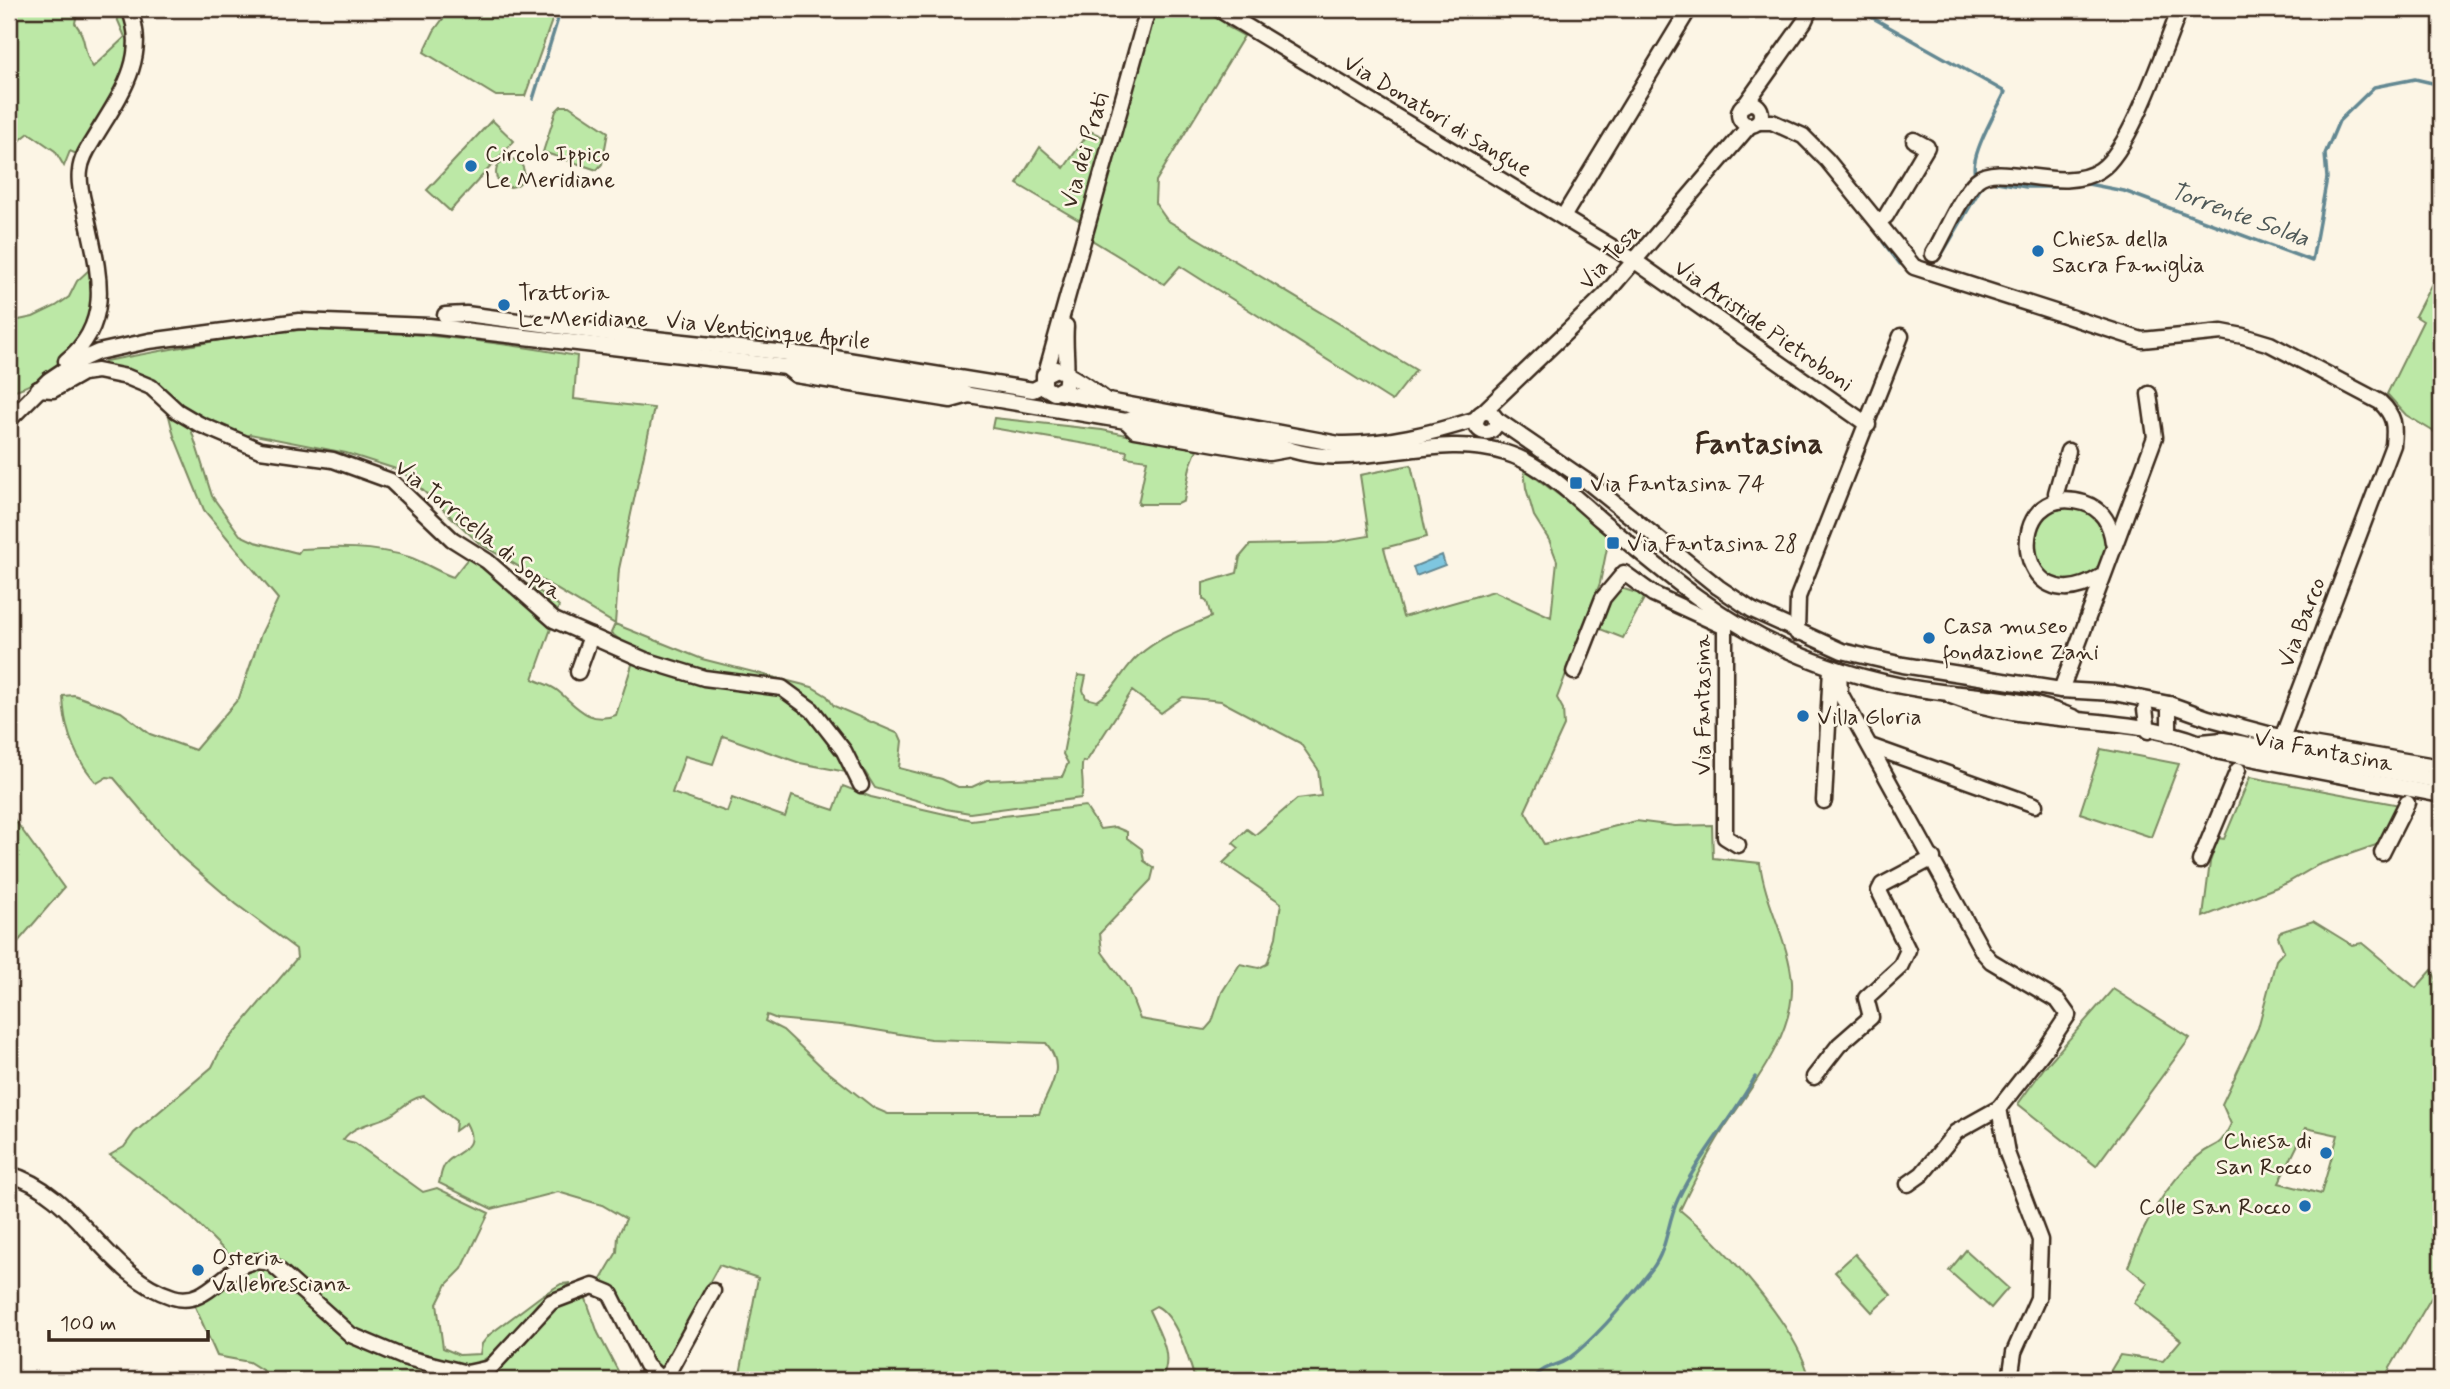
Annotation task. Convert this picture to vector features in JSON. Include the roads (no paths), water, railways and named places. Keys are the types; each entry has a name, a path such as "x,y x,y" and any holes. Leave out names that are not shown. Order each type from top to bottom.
{"street":[{"path":"43,385 90,337 96,323 97,267 79,175 85,154 135,64 136,42 129,9"},
{"name":"Via dei Prati","path":"1039,406 1050,386 1089,215 1148,9"},
{"name":"Via Donatori di sangue","path":"1217,9 1635,261"},
{"path":"1563,217 1689,9"},
{"name":"Via Tesa","path":"1487,421 1508,390 1605,295 1734,144 1755,116 1757,89 1810,9"},
{"path":"1933,254 1978,178 1993,173 2065,182 2100,171 2122,148 2180,9"},
{"path":"1755,116 1803,136 1827,160 1878,222 1886,216 1927,147 1914,140"},
{"name":"Via Barco","path":"1878,222 1914,267 2142,340 2222,332 2261,341 2380,402 2390,411 2395,424 2393,445 2282,738"},
{"name":"Via Aristide Pietroboni","path":"1635,261 1868,425"},
{"name":"Via dei Prati","path":"1065,375 1067,304"},
{"name":"Via Venticinque Aprile","path":"445,315 466,314 673,342 835,358 1033,390 1050,386 1106,400 1339,444 1369,445 1487,421"},
{"name":"Via Venticinque Aprile","path":"43,385 87,356 114,348 224,329 299,321 442,327 786,368 797,363 953,387 969,394 1126,421 1137,417 1271,442 1286,450 1352,457 1462,446 1508,453 1553,480 1725,623"},
{"name":"Via Aristide Pietroboni","path":"1797,633 1798,597 1901,336"},
{"path":"1050,386 1056,369 1065,375"},
{"name":"Via Torricella di Sopra","path":"9,420 43,385 53,390 83,373 97,371 127,377 151,387 192,421 260,450 333,460 391,481 452,539 486,561 554,620 645,660 704,678 782,688 812,710 844,751 861,785"},
{"name":"Via Venticinque Aprile","path":"1065,375 1075,378 1106,400"},
{"name":"Via dei Prati","path":"1050,386 1057,409"},
{"path":"2061,690 2155,438 2149,394"},
{"path":"9,398 25,401"},
{"path":"1487,421 1526,439 1588,482 1718,587 1774,622 1842,651 1903,665 2061,690 2114,693 2169,704 2282,738 2441,767"},
{"path":"2058,501 2056,493 2068,451"},
{"path":"2102,576 2072,589 2056,587 2042,579 2031,567 2026,551 2029,528 2044,508 2058,501 2075,500 2090,505 2103,515 2111,529 2114,545"},
{"path":"1574,672 1603,598 1623,573 1653,594 1725,623"},
{"name":"Via Aristide Pietroboni","path":"1774,622 1798,597"},
{"name":"Via Fantasina","path":"1738,845 1725,837 1725,623 1835,669 1940,691 1971,704 2048,719 2075,718 2169,734 2200,742 2220,752 2441,795"},
{"path":"578,672 590,636"},
{"path":"1835,669 1840,693 1983,952 1991,961 2058,1001 2068,1015 1999,1108 1956,1132 1922,1174 1908,1184"},
{"path":"1824,801 1835,669"},
{"path":"2114,693 2145,709 2160,711 2169,704"},
{"path":"2169,704 2169,734"},
{"path":"2145,709 2148,731"},
{"name":"Via Fantasina","path":"2200,742 2223,740 2441,782"},
{"path":"1870,746 2035,805"},
{"path":"2200,861 2238,770"},
{"path":"2382,853 2407,803"},
{"path":"1814,1077 1839,1045 1871,1017 1866,998 1906,959 1908,950 1879,891 1882,885 1933,858"},
{"path":"1999,1108 2007,1153 2040,1240 2038,1298 2014,1352 2010,1380"},
{"path":"9,1174 45,1189 131,1273 147,1285 173,1297 189,1300 205,1292 240,1265 262,1260 272,1264 351,1335 370,1345 445,1370 467,1373 490,1368 551,1302 593,1286 610,1293 646,1365 661,1379 669,1371 713,1291"}],"water":[{"path":"1442,555 1445,565 1416,576 1413,567"}],"waterway":[{"path":"533,99 561,9"},
{"name":"Torrente Solda","path":"1012,9 1022,9"},
{"path":"1857,9 2005,92 1980,145 1974,166 1975,174"},
{"name":"Torrente Solda","path":"2068,186 2088,184 2124,191 2312,261 2327,178 2325,154 2339,121 2374,87 2415,79 2441,85"},
{"name":"Torrente Solda","path":"1942,254 1983,184 1991,181 2026,187 2063,187"},
{"name":"Torrente Solda","path":"1883,242 1900,264"},
{"path":"1532,1380 1547,1368 1568,1359 1590,1340 1652,1269 1661,1252 1674,1208 1686,1183 1755,1077"}],"place":[{"name":"Circolo Ippico Le Meridiane","path":"471,166"},
{"name":"Chiesa della Sacra Famiglia","path":"2038,251"},
{"name":"Trattoria Le Meridiane","path":"504,305"},
{"name":"Via Fantasina 74","path":"1576,483"},
{"name":"Via Fantasina 28","path":"1613,543"},
{"name":"Casa museo fondazione Zani","path":"1929,638"},
{"name":"Villa Gloria","path":"1803,716"},
{"name":"Chiesa di San Rocco","path":"2326,1153"},
{"name":"Colle San Rocco","path":"2305,1206"},
{"name":"Osteria Vallebresciana","path":"198,1270"}],"district":[{"name":"Fantasina","path":"1759,443"}]}
